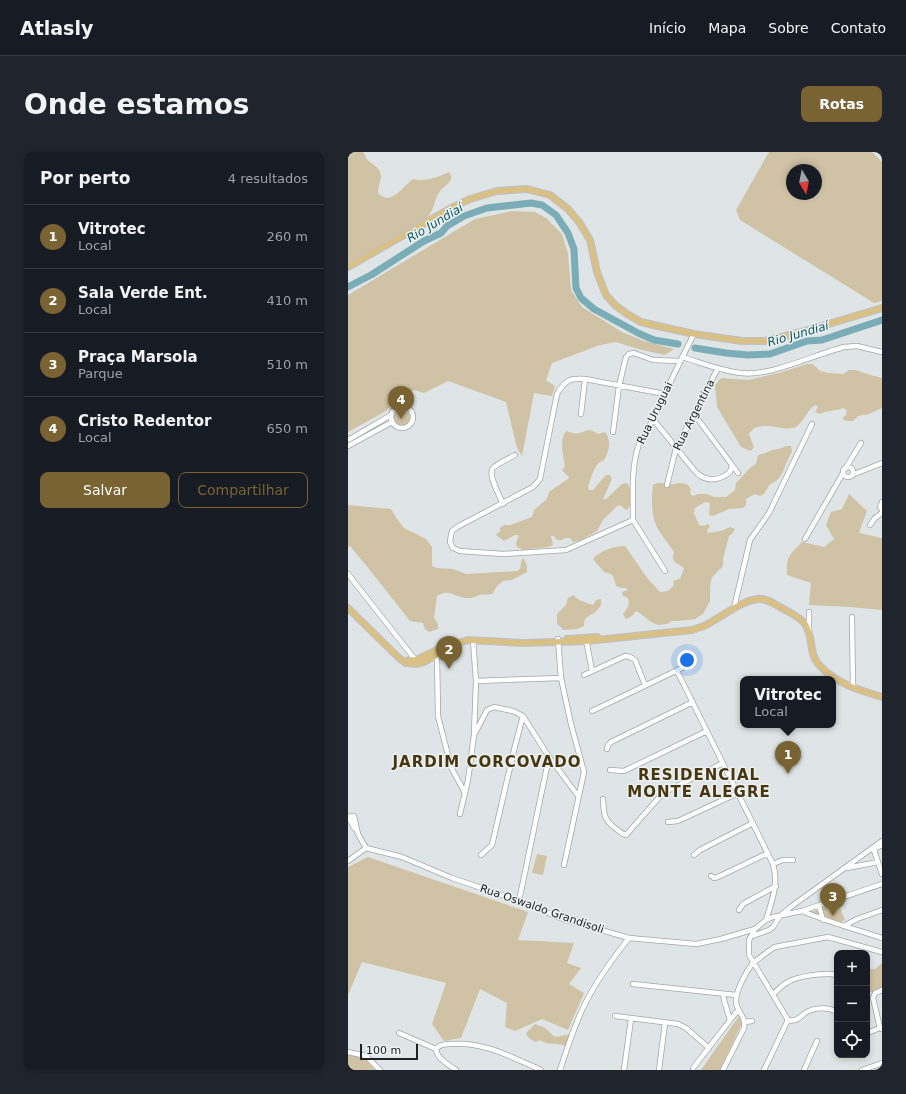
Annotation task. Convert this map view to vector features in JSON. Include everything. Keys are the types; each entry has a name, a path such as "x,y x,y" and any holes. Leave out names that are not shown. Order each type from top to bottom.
{"main road":[{"path":"348,267 453,207 470,199 497,191 532,189 550,195 568,209 579,222 592,244 597,272 606,295 615,305 641,322 694,334 742,341 765,341 805,331 882,308"},
{"path":"348,608 406,663 424,662 461,641 473,640 522,643 586,640 625,638 692,630 705,626 734,608 758,599 765,599 800,619 805,625 808,633 813,654 820,666 832,676"},
{"path":"416,662 452,641 462,638 473,637 558,641"},
{"path":"836,679 853,688 882,697"}],"street":[{"name":"Rua Uruguai","path":"633,520 633,486 638,447 665,394 679,361 694,334"},
{"path":"682,356 742,374 772,370 844,346 857,346 882,352"},
{"path":"613,432 619,386 626,357 629,354 634,353 653,360 679,361"},
{"name":"Rua Argentina","path":"666,485 676,448 718,368"},
{"path":"664,571 633,520 566,550 503,554 460,551 453,548 450,542 452,531 457,527 533,487 540,479 557,394 561,386 566,381 579,379 665,394"},
{"path":"581,414 585,380"},
{"path":"348,440 391,415 394,409 400,406 410,409 413,415 412,422 404,428 397,427 392,422 391,415"},
{"path":"694,414 738,473"},
{"path":"653,419 697,474 710,479 719,479 730,472 732,466"},
{"path":"348,446 392,422"},
{"path":"734,608 750,540 769,513 812,424"},
{"path":"805,539 861,443"},
{"path":"503,504 491,476 491,470 515,455"},
{"path":"850,460 852,475"},
{"path":"844,471 847,477 882,463"},
{"path":"844,471 848,467 851,469 862,470"},
{"path":"882,502 880,507 882,510"},
{"path":"870,524 882,513"},
{"path":"348,574 416,662"},
{"path":"808,633 809,612"},
{"path":"852,617 853,688"},
{"path":"460,814 468,780 474,735 476,681 473,640"},
{"path":"586,640 592,671"},
{"path":"558,641 561,678 571,724 584,772 564,865"},
{"path":"436,655 438,716 451,767 465,793"},
{"path":"584,675 625,656 634,660 645,685"},
{"path":"592,711 684,667"},
{"path":"677,670 776,872 776,886 766,920"},
{"path":"476,681 561,678"},
{"path":"607,749 611,742 693,702"},
{"path":"474,735 487,710 490,708 494,707 513,711 523,716 549,757 579,797"},
{"path":"481,855 492,845 523,716"},
{"path":"610,770 624,771 707,731"},
{"path":"519,901 549,757"},
{"path":"603,799 605,817 608,823 622,834 626,835 663,793 723,763"},
{"path":"547,770 555,764"},
{"path":"668,822 678,821 738,793"},
{"path":"348,861 366,848 348,817 354,816 358,834"},
{"path":"694,855 700,850 753,823"},
{"path":"861,857 874,850 882,842"},
{"path":"752,936 769,930 773,927 780,916 796,902 882,842"},
{"name":"Rua Oswaldo Grandisoli","path":"366,848 402,857 452,878 519,901 563,919 629,938 696,944 721,939 755,929"},
{"path":"874,850 882,874"},
{"path":"711,876 714,878 718,877 768,853"},
{"path":"773,864 784,860 793,860"},
{"path":"845,868 878,862"},
{"path":"788,1020 753,963 749,949 749,940 755,929 766,920 819,906 882,884"},
{"path":"739,910 743,904 776,886"},
{"path":"819,906 823,920"},
{"path":"844,926 857,919 882,910"},
{"path":"802,911 823,920 882,938"},
{"path":"856,929 857,919"},
{"path":"723,1070 744,1028 744,1016 738,1010 736,995 753,963 775,947 828,937 882,952"},
{"path":"560,1070 583,1007 589,995 629,938"},
{"path":"773,994 790,981 823,973 834,974"},
{"path":"633,984 736,995"},
{"path":"870,1032 881,1028 873,995 882,990"},
{"path":"724,994 724,1000 730,1020"},
{"path":"788,1020 795,1020 807,1012 820,1008 834,1011"},
{"path":"693,1068 738,1010"},
{"path":"616,1016 678,1024 686,1028 709,1048"},
{"path":"624,1070 631,1019"},
{"path":"764,1070 788,1020"},
{"path":"745,1022 752,1021"},
{"path":"659,1070 665,1023"},
{"path":"399,1033 436,1049"},
{"path":"804,1070 817,1041"},
{"path":"436,1049 438,1046 445,1044 475,1044 541,1070"},
{"path":"436,1049 437,1055 456,1070"},
{"path":"348,1052 366,1056 380,1070"},
{"path":"862,1070 882,1063"}],"shaded area":[{"path":"348,152 363,152 366,158 379,170 381,177 378,193 383,197 392,197 413,179 427,179 449,172 451,175 451,180 438,193 430,214 422,222 348,263"},
{"path":"769,152 872,152 882,162 882,301 874,303 740,220 736,210"},
{"path":"512,211 535,212 546,218 562,234 568,254 571,290 582,307 622,332 644,341 674,349 665,355 616,342 600,345 552,363 546,380 555,386 552,396 534,393 522,456 517,448 506,402 448,381 424,393 414,390 397,400 386,411 348,432 348,295 475,219"},
{"path":"807,364 813,364 820,371 829,373 843,374 849,370 856,370 882,378 882,408 869,414 858,416 853,421 846,421 842,418 846,415 847,410 843,408 820,414 815,412 818,407 815,405 800,424 794,428 763,426 754,428 749,434 754,447 751,451 741,447 717,407 715,385 721,378 748,380 779,373"},
{"path":"399,410 405,410 410,415 408,424 405,426 399,426 394,421 394,415"},
{"path":"589,430 598,434 605,432 609,442 606,457 598,464 594,471 588,486 589,490 593,490 606,475 610,475 612,479 603,499 606,499 622,484 627,483 630,489 631,498 628,508 626,510 620,505 616,507 603,520 597,531 581,540 573,542 570,538 557,540 554,536 551,536 553,545 523,550 517,547 516,543 519,535 515,535 504,541 496,535 500,532 500,528 504,525 510,525 532,517 534,510 547,499 549,492 569,478 562,470 565,466 562,448 564,435 566,431 576,434"},
{"path":"786,446 791,446 792,452 781,475 770,484 764,494 760,496 755,494 746,499 746,505 743,508 729,509 713,516 709,515 710,503 705,502 695,508 694,513 699,525 704,526 708,524 710,527 707,530 708,533 730,527 735,529 729,536 723,559 723,566 712,577 710,601 703,614 695,619 672,621 667,624 658,625 651,622 637,611 626,619 623,614 628,607 629,600 623,596 622,592 628,590 626,588 616,586 614,578 611,574 604,572 593,559 596,556 608,549 625,546 648,579 660,592 668,591 674,585 673,581 680,579 684,568 674,560 674,552 656,526 652,509 653,485 659,483 687,484 691,489 690,494 693,496 698,494 706,494 715,497 726,497 735,490 736,483 751,467 756,464 758,455"},
{"path":"849,494 867,511 859,533 882,538 882,610 809,605 811,583 787,575 787,564 789,557 802,542 824,547 834,539 826,525 831,512 842,509"},
{"path":"348,505 391,509 404,528 426,539 432,547 432,566 437,568 453,569 466,574 517,571 520,569 522,559 524,559 527,566 527,572 512,580 503,581 497,586 492,594 472,598 465,598 449,593 437,596 434,618 438,624 438,629 429,632 425,629 423,623 410,621 350,546 348,547"},
{"path":"573,595 579,600 593,605 596,600 601,599 601,605 595,612 586,618 584,626 577,629 564,630 557,624 557,614 566,605 568,598"},
{"path":"537,854 547,856 543,875 532,873"},
{"path":"368,857 528,912 518,940 574,943 567,963 581,968 569,984 584,993 568,1030 542,1019 515,1031 505,1027 507,1003 480,989 461,1038 444,1041 432,1024 446,983 362,962 348,995 348,867"},
{"path":"838,903 845,920 841,922 810,912"},
{"path":"882,963 882,989 870,993 870,969 875,969"},
{"path":"739,1016 743,1021 720,1070 701,1070"},
{"path":"535,1024 545,1028 555,1037 571,1034 567,1048 562,1045 540,1040 536,1042 530,1039 526,1033"},
{"path":"348,1053 364,1058 375,1070 348,1070"}],"waterway":[{"name":"Rio Jundiaí","path":"348,287 371,275 424,241 441,233 447,226 464,216 487,208 531,203 542,205 556,215 568,233 574,249 576,288 581,298 594,309 638,333 654,340 678,344"},
{"name":"Rio Jundiaí","path":"695,348 748,355 770,354 807,341 822,340 882,320"}],"place":[{"name":"Cristo Redentor","path":"401,419"},
{"name":"Sala Verde Ent.","path":"449,669"},
{"name":"Vitrotec","path":"788,774"},
{"name":"Praça Marsola","path":"833,916"}],"district":[{"name":"JARDIM CORCOVADO","path":"487,762"},
{"name":"RESIDENCIAL MONTE ALEGRE","path":"699,784"}]}
